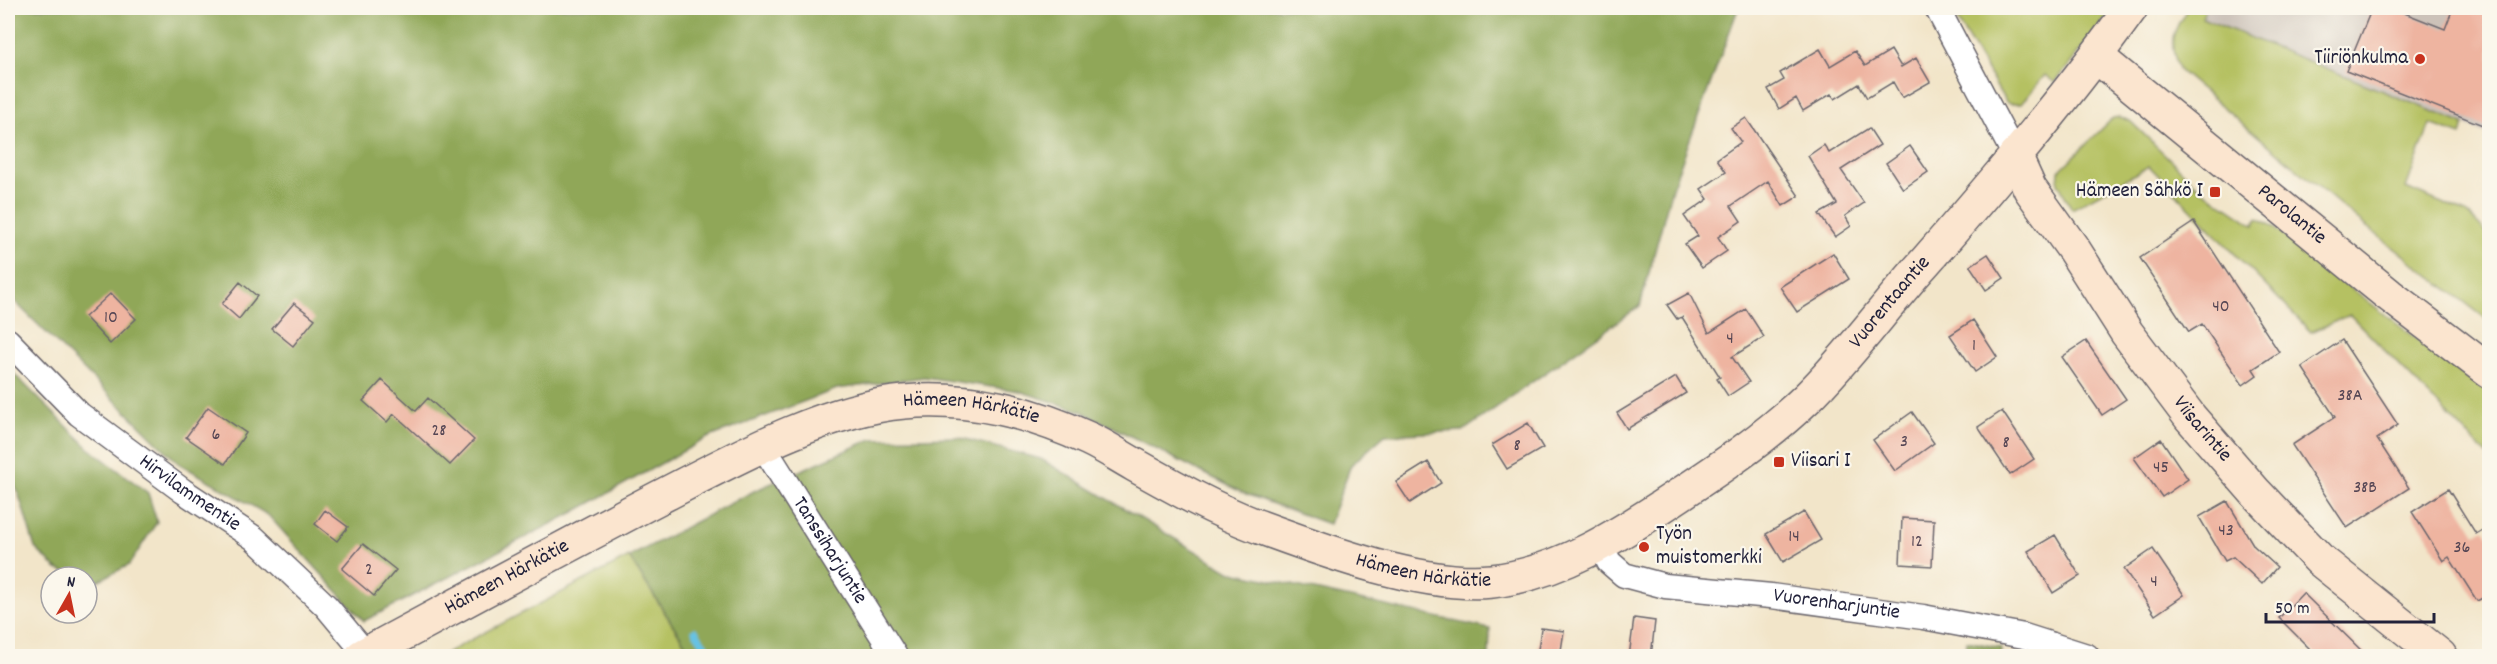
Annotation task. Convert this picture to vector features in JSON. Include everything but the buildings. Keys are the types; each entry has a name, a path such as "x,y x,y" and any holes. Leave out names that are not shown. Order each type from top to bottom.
{"main road":[{"name":"Vuorentaantie","path":"1600,543 1634,525 1731,462 1772,430 1811,394 2015,156 2096,56 2131,8"},
{"name":"Parolantie","path":"2096,56 2389,295 2490,372"},
{"name":"Viisarintie","path":"2015,156 2030,189 2074,250 2127,333 2190,417 2320,560 2440,657"},
{"name":"Hämeen Härkätie","path":"364,655 561,548 763,446 861,409 900,402 960,402 994,406 1087,438 1202,501 1249,523 1310,546 1388,569 1450,580 1486,582 1516,578 1544,570 1600,543"}],"street":[{"path":"1937,8 2015,156"},
{"name":"Hirvilammentie","path":"8,341 79,414 183,491 254,538 326,606 364,655"},
{"name":"Tanssiharjuntie","path":"763,446 895,657"},
{"name":"Vuorenharjuntie","path":"1600,543 1609,562 1624,575 1665,586 1771,596 1923,616 2024,636 2086,657"}],"shaded area":[{"path":"2206,8 2489,8 2489,135 2202,18"}],"green space":[{"path":"8,8 1738,9 1672,188 1640,306 1463,431 1385,435 1351,465 1329,524 1243,493 1081,411 1019,391 924,377 837,389 707,438 576,511 364,621 268,515 178,463 8,295"},
{"path":"1950,8 2114,8 2055,83 2045,75 2021,104 2009,104 2005,101"},
{"path":"2188,8 2206,8 2202,18 2464,124 2461,135 2430,124 2406,188 2468,214 2489,236 2489,321 2363,224 2180,71 2174,52 2173,38"},
{"path":"2120,117 2130,121 2202,190 2254,225 2257,218 2268,223 2489,393 2489,457 2350,315 2311,332 2149,166 2072,209 2058,183 2059,171 2113,118"},
{"path":"8,368 90,449 148,493 157,522 129,565 99,580 99,565 53,565 35,548 18,492 8,474"},
{"path":"958,437 1041,459 1229,571 1490,629 1489,656 693,656 629,557 754,491 872,439"},
{"path":"629,557 693,656 441,656 465,643"},
{"path":"1967,641 2001,648 2000,656 1966,656"}],"waterway":[{"path":"695,631 712,656"}],"place":[{"name":"Tiiriönkulma","path":"2420,59"},
{"name":"Hämeen Sähkö I","path":"2215,192"},
{"name":"Viisari I","path":"1779,462"},
{"name":"Työn muistomerkki","path":"1644,547"}]}
